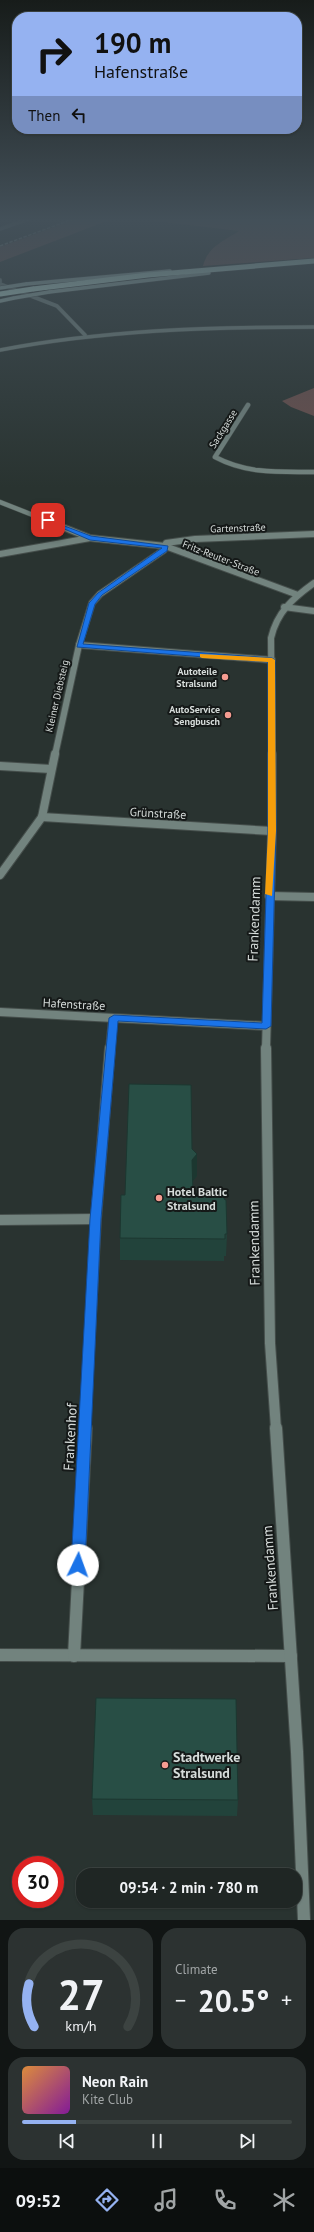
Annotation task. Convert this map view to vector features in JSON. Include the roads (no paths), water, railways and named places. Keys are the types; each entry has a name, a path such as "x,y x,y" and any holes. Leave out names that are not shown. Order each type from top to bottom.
{"street":[{"path":"60,309 85,335"},
{"path":"0,350 85,335 199,327 314,327"},
{"name":"Sackgasse","path":"248,405 216,457 231,467 261,473 314,472"},
{"name":"Fritz-Reuter-Straße","path":"0,502 90,538 165,546 298,595"},
{"name":"Gartenstraße","path":"165,546 166,543 188,540 314,534"},
{"path":"0,554 90,538"},
{"name":"Kleiner Diebsteig","path":"0,875 42,818 51,769 79,645 92,603 100,594 164,550 165,546"},
{"name":"Frankendamm","path":"304,1920 298,1752 270,1343 266,1026 272,831 271,638 274,624 284,607 314,583"},
{"path":"284,607 314,611"},
{"path":"79,645 272,660"},
{"path":"0,766 51,769"},
{"name":"Grünstraße","path":"42,818 272,831"},
{"path":"269,896 314,897"},
{"name":"Hafenstraße","path":"0,1012 266,1026"},
{"name":"Frankenhof","path":"74,1656 96,1219 114,1018"},
{"path":"0,1220 96,1219"},
{"path":"0,1655 291,1656"}],"place":[{"name":"Autoteile Stralsund","path":"225,677"},
{"name":"AutoService Sengbusch","path":"228,715"},
{"name":"Hotel Baltic Stralsund","path":"159,1198"},
{"name":"Stadtwerke Stralsund","path":"165,1765"}]}
